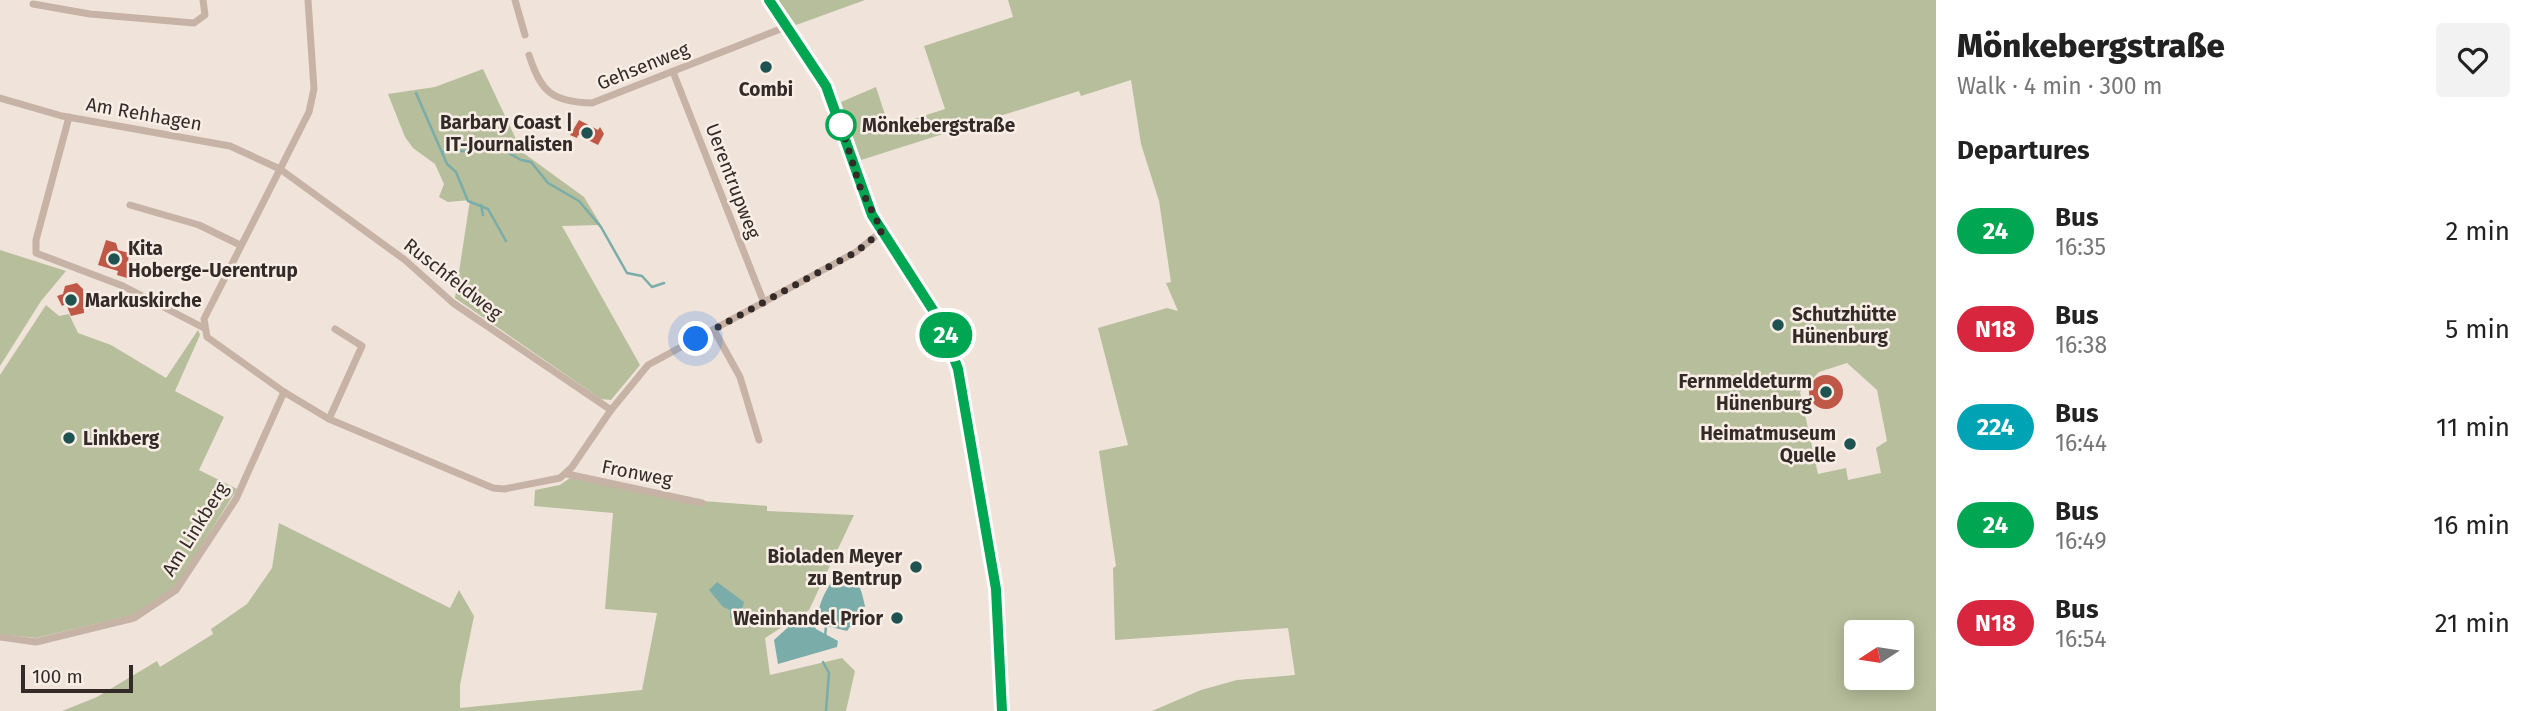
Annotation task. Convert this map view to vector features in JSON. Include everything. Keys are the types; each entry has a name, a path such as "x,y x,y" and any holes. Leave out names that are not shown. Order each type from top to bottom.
{"main road":[{"path":"769,0 829,92 853,168 882,231 940,321 965,391 996,589 1002,711"}],"street":[{"path":"33,4 90,14 194,23 205,15 204,0"},
{"path":"204,328 204,319 313,102 308,0"},
{"path":"524,0 515,2 525,35"},
{"name":"Gehsenweg","path":"529,55 546,91 573,103 604,100 788,26"},
{"name":"Uerentrupweg","path":"673,72 764,303"},
{"name":"Am Rehhagen","path":"0,98 69,117 230,146 279,169"},
{"path":"69,117 36,240 36,253 123,286 204,328 213,342 284,392 329,419 493,488 515,487 560,478 567,474 611,410 648,365 856,252 882,231"},
{"name":"Ruschfeldweg","path":"279,169 405,260 453,303 611,410"},
{"path":"130,205 200,225 240,245"},
{"path":"329,419 362,346 335,329"},
{"path":"714,330 740,377 759,440"},
{"name":"Am Linkberg","path":"0,637 36,642 134,618 176,590 236,499 284,392"},
{"name":"Fronweg","path":"567,474 702,503"}],"green space":[{"path":"778,0 865,0 796,25"},
{"path":"1008,0 1936,0 1936,711 1152,711 1201,690 1237,680 1295,675 1288,628 1115,640 1113,568 1116,566 1099,451 1128,445 1098,328 1167,308 1178,311 1166,283 1171,282 1159,201 1141,144 1131,80 1081,96 1079,91 861,160 841,102 876,87 889,127 945,109 924,46 1013,17","holes":["1847,363 1877,390 1887,441 1876,448 1881,473 1848,480 1846,468 1818,474 1800,392 1819,372"]},
{"path":"483,69 522,152 584,197 601,225 562,226 640,365 611,400 601,399 455,298 470,200 448,202 439,197 444,184 435,164 413,148 405,137 388,94 435,87"},
{"path":"0,250 66,271 41,301 0,366"},
{"path":"46,305 59,316 69,314 78,333 111,345 166,378 198,330 200,335 175,391 224,417 199,470 237,489 175,588 133,615 36,638 0,634 0,375"},
{"path":"570,478 704,505 703,501 767,506 767,511 854,515 809,610 765,638 770,675 842,658 855,671 846,711 62,711 97,697 157,661 160,667 213,634 211,629 247,604 272,568 279,523 450,608 459,590 474,616 460,685 460,708 642,690 657,613 605,609 613,513 534,506 535,490 560,485"}],"water":[{"path":"842,574 859,586 865,606 847,631 823,625 819,612 834,576"},
{"path":"717,582 744,602 740,617 736,620 730,618 730,610 723,607 709,590"},
{"path":"810,618 816,629 838,641 837,647 778,664 774,640 796,620"}],"building":[{"name":"Barbary Coast | IT-Journalisten","path":"579,120 598,130 600,127 604,134 598,145 578,135 577,138 570,135"},
{"name":"Kita Hoberge-Uerentrup","path":"106,240 116,243 118,250 129,253 128,263 139,266 137,274 128,272 127,278 117,275 118,271 98,265"},
{"name":"Markuskirche","path":"77,283 83,289 84,313 71,316 66,304 62,306 57,296 63,294 65,286"},
{"name":"Fernmeldeturm Hünenburg","path":"1826,375 1838,380 1843,392 1838,404 1826,409 1814,404 1809,392 1814,380"}],"waterway":[{"path":"416,93 447,164 456,172 468,201 488,209 506,241"},
{"path":"443,152 502,149 521,160 531,162 548,183 579,201 601,227 627,273 642,276 652,287 664,283"},
{"path":"481,205 483,215"},
{"path":"825,637 826,626"},
{"path":"823,662 829,673 826,711"}],"bus line":[{"name":"24","path":"769,0 826,86 853,168 872,215 940,321 958,369 965,391 996,589 1002,711"}],"place":[{"name":"Combi","path":"766,67"},
{"name":"Mönkebergstraße","path":"841,125"},
{"name":"Barbary Coast | IT-Journalisten","path":"587,133"},
{"name":"Kita Hoberge-Uerentrup","path":"114,259"},
{"name":"Markuskirche","path":"71,300"},
{"name":"Schutzhütte Hünenburg","path":"1778,325"},
{"name":"Fernmeldeturm Hünenburg","path":"1826,392"},
{"name":"Linkberg","path":"69,438"},
{"name":"Heimatmuseum Quelle","path":"1850,444"},
{"name":"Bioladen Meyer zu Bentrup","path":"916,567"},
{"name":"Weinhandel Prior","path":"897,618"}],"route":[{"path":"696,339 856,252 882,231 860,187 841,125"}]}
